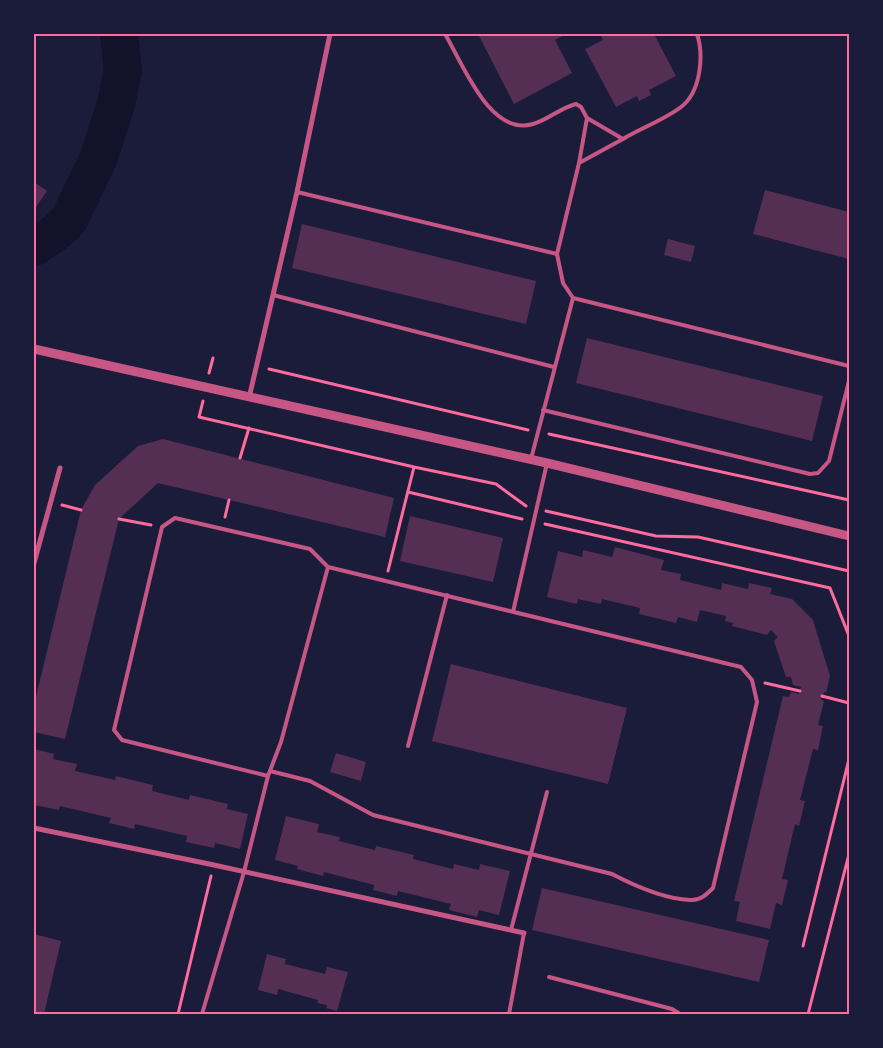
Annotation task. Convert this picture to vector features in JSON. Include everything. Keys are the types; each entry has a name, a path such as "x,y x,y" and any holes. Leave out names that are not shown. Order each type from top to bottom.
{"street":[{"path":"248,398 297,192 330,34"},
{"path":"34,349 206,389 547,463 849,536"},
{"path":"34,563 60,468"},
{"path":"34,828 214,865 524,934"}],"lane":[{"path":"445,34 489,110 500,120 516,125 533,124 576,104 581,107 587,118 623,139"},
{"path":"579,163 682,106 690,97 696,84 700,61 697,34"},
{"path":"587,118 579,163 557,254 563,283 572,298 849,366"},
{"path":"297,192 557,254"},
{"path":"273,295 554,367"},
{"path":"531,460 572,298"},
{"path":"543,410 810,474 818,473 830,461 849,381"},
{"path":"514,612 547,463"},
{"path":"175,518 222,527 310,549 328,566 386,580 741,667 752,680 757,702 713,888 704,897 691,901 640,889 612,874 373,815 310,781 269,774 122,740 114,730 162,528 175,518"},
{"path":"202,1014 244,872 269,774 281,742 328,566"},
{"path":"408,746 447,595"},
{"path":"511,930 547,792"},
{"path":"509,1014 524,934"},
{"path":"549,977 672,1009 680,1014"}],"path":[{"path":"213,358 199,417 496,484 523,505 537,509 656,536 698,537 849,571"},
{"path":"240,458 250,428"},
{"path":"386,580 414,467"},
{"path":"408,492 830,588 849,636"},
{"path":"222,527 229,500"},
{"path":"65,506 81,510"},
{"path":"119,519 162,528"},
{"path":"752,680 800,691"},
{"path":"822,696 849,703"},
{"path":"803,946 849,759"},
{"path":"808,1014 849,854"},
{"path":"178,1014 214,865"}],"building":[{"path":"478,34 566,34 555,40 572,73 514,104"},
{"path":"600,34 654,34 676,76 649,90 651,95 639,101 637,96 616,107 585,49 603,40"},
{"path":"34,182 47,191 34,210"},
{"path":"765,190 849,212 849,259 753,234"},
{"path":"302,224 536,281 526,324 292,268"},
{"path":"668,239 695,246 691,262 664,255"},
{"path":"587,338 823,396 812,441 576,383"},
{"path":"163,439 394,498 385,537 158,483 119,519 65,739 34,732 34,705 81,510 95,485 138,446"},
{"path":"410,516 503,538 493,582 400,561"},
{"path":"615,547 664,560 661,570 681,574 680,580 721,590 722,583 748,589 749,583 772,588 770,594 792,599 813,620 830,676 826,693 824,692 821,700 824,701 818,725 823,726 818,750 813,749 800,800 805,801 799,826 795,824 782,879 788,880 782,905 776,903 770,929 736,921 740,902 734,901 783,696 789,697 791,692 799,694 801,687 793,685 791,677 786,677 774,641 778,637 771,630 767,635 732,626 733,623 725,621 726,616 700,610 697,622 678,617 676,623 639,614 640,608 602,599 601,604 578,599 577,604 547,597 558,551 582,557 583,550 612,557"},
{"path":"451,664 627,708 608,784 432,741"},
{"path":"34,749 54,754 53,759 77,764 75,771 115,780 116,776 153,785 152,791 189,800 190,795 228,804 227,809 248,814 240,849 215,843 214,848 186,842 187,836 135,824 134,829 109,823 111,818 60,806 59,810 34,805"},
{"path":"336,753 366,762 361,781 330,772"},
{"path":"286,816 319,824 317,832 340,837 339,841 375,850 376,846 414,855 413,859 453,869 454,864 479,870 480,864 510,871 499,915 479,910 477,917 449,910 451,904 398,891 397,896 373,890 374,885 324,872 323,876 297,869 298,866 275,860"},
{"path":"542,888 769,940 759,982 532,930"},
{"path":"34,934 61,941 44,1014 34,1014"},
{"path":"267,954 286,959 285,964 325,974 327,967 348,972 337,1011 326,1008 327,1005 317,1003 318,1000 278,989 277,995 258,990"}],"waterway":[{"path":"34,247 55,233 69,220 99,157 116,104 123,71 119,34"}]}
